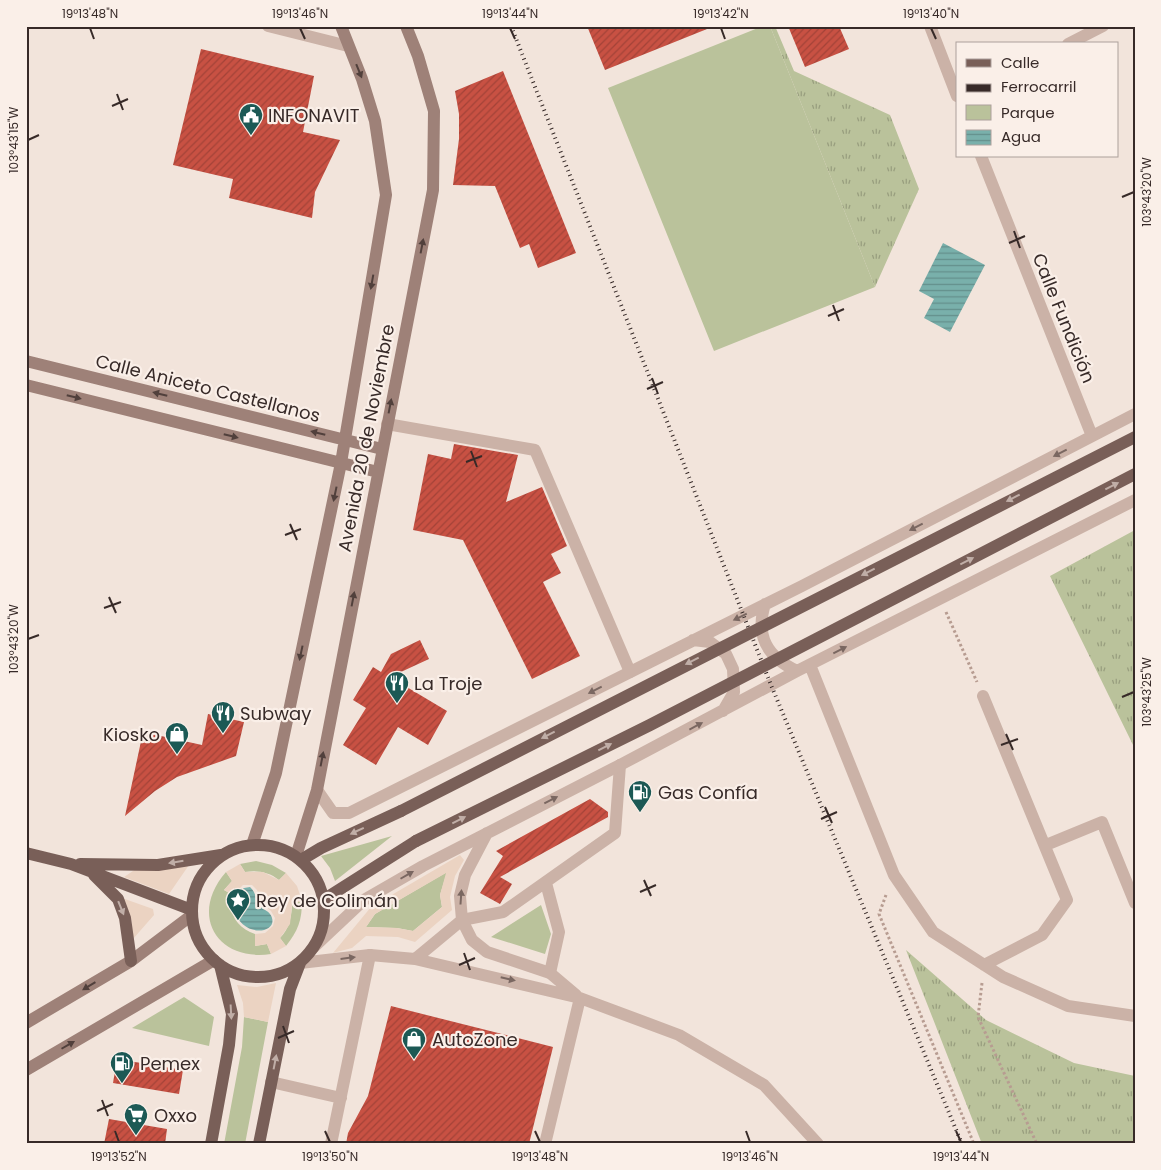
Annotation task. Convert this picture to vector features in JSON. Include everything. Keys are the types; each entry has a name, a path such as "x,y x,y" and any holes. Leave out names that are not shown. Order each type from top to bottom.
{"main road":[{"name":"Avenida 20 de Noviembre","path":"252,845 276,773 341,463 386,195 375,121 340,26"},
{"name":"Avenida 20 de Noviembre","path":"298,858 317,790 433,190 434,111 418,56 406,26"},
{"name":"Calle Aniceto Castellanos","path":"26,361 382,449"},
{"path":"26,385 378,472"},
{"path":"298,858 402,811 1135,437"},
{"path":"323,900 416,841 667,716 1135,474"},
{"path":"71,864 158,865 224,854 252,845 267,845 298,858 314,876 323,900 323,924 314,947 300,963 280,974 264,978 248,977 217,963"},
{"path":"26,853 91,871 192,912"},
{"path":"211,1144 229,1045 232,1014 217,963 199,940 192,912 193,897 204,873 224,854"},
{"path":"91,871 118,899 125,918 131,961"},
{"path":"26,1023 131,961 192,912"},
{"path":"26,1070 217,963"},
{"path":"259,1144 290,989 300,963"}],"street":[{"path":"268,26 348,46"},
{"path":"930,26 956,93"},
{"path":"1072,42 1103,26"},
{"name":"Calle Fundición","path":"982,158 1092,436"},
{"path":"317,790 333,813 349,813 766,604 1135,414"},
{"path":"387,424 535,450 630,672"},
{"path":"314,947 364,900 423,866 620,765 797,671 1135,500"},
{"path":"766,604 760,620 763,636 770,650 780,663 797,671"},
{"path":"693,640 710,642 726,654 734,669 734,692 723,711"},
{"path":"810,665 894,875 934,932 1003,977 1068,1006 1135,1016"},
{"path":"983,696 1046,845 1067,900 1042,935 984,965"},
{"path":"415,959 462,920 503,912 615,833 620,765"},
{"path":"1046,845 1102,822 1135,902"},
{"path":"487,833 465,875 460,896 462,920 472,940 487,952 550,973 580,998"},
{"path":"546,883 559,932 550,973"},
{"path":"331,1144 370,955"},
{"path":"300,963 370,955 415,959 580,998 679,1034 764,1085 818,1144"},
{"path":"545,1144 580,998"},
{"path":"271,1082 341,1098"}],"path":[{"path":"940,599 983,696"},
{"path":"894,875 879,914 974,1144"},
{"path":"984,965 978,1017 1037,1144"}],"green space":[{"path":"763,26 770,26 875,287 714,351 608,88"},
{"path":"770,26 775,26 794,71 890,115 919,189 875,287"},
{"path":"1135,530 1135,749 1050,576"},
{"path":"392,836 335,881 330,868 321,856"},
{"path":"256,861 272,865 286,873 279,880 263,872 245,872 240,864"},
{"path":"226,872 232,881 224,890 233,895 232,908 235,919 244,928 255,934 255,946 267,944 271,954 252,954 236,950 223,943 214,932 209,919 210,904 215,888"},
{"path":"447,872 440,895 442,907 413,931 397,928 366,927 375,914"},
{"path":"302,901 298,925 286,946 280,938 286,931 292,903"},
{"path":"541,905 551,934 545,954 491,937"},
{"path":"906,950 986,1020 1074,1063 1135,1076 1135,1144 982,1144"},
{"path":"184,997 214,1017 209,1046 132,1028"},
{"path":"244,1017 268,1022 245,1144 224,1144 242,1047"}],"shaded area":[{"path":"460,855 464,860 455,876 450,897 452,910 415,942 398,937 366,936 352,948 333,953 371,907","holes":["446,873 440,895 442,907 413,931 397,928 366,927 375,914"]},
{"path":"240,864 245,872 263,872 279,880 286,873 297,886 302,901 292,904 290,924 280,938 286,946 271,954 267,944 255,946 255,934 265,933 273,926 275,918 271,911 261,903 257,890 252,885 243,885 233,895 224,890 232,881 226,872"},
{"path":"189,865 169,894 124,877 136,869"},
{"path":"122,898 153,909 154,915 133,939 131,918"},
{"path":"276,983 268,1022 244,1017 243,1003 237,985 257,987"}],"water":[{"path":"943,243 985,265 950,332 924,318 934,299 919,291"},
{"path":"250,887 259,905 270,914 271,926 266,929 252,929 244,926 238,919 234,908 235,899 237,894 244,888"}],"building":[{"path":"587,26 712,26 712,27 605,70"},
{"path":"788,26 839,26 849,49 805,67"},
{"name":"INFONAVIT","path":"201,49 314,76 303,132 340,140 315,192 312,218 229,198 233,179 173,165"},
{"path":"503,71 576,253 538,268 529,244 520,248 495,186 453,185 459,139 459,114 455,91"},
{"path":"454,444 518,455 506,502 542,487 567,546 551,554 561,573 543,582 580,656 532,679 463,540 413,530 428,454 451,459"},
{"name":"La Troje","path":"420,640 429,659 390,677 447,711 428,745 398,727 376,765 343,745 366,708 353,700 373,667 381,672 391,654"},
{"path":"208,714 244,722 236,756 177,777 155,791 125,816 143,732 202,745"},
{"path":"590,799 608,812 608,817 500,877 512,884 500,904 480,893 503,856 496,851"},
{"path":"391,1006 553,1047 529,1144 346,1144 348,1133 368,1096"},
{"path":"117,1059 183,1070 179,1094 113,1083"},
{"name":"Oxxo","path":"109,1119 167,1129 165,1144 104,1144"}],"railway":[{"path":"511,26 771,685 962,1144"}],"place":[{"name":"INFONAVIT","path":"251,136"},
{"name":"La Troje","path":"397,704"},
{"name":"Subway","path":"223,734"},
{"name":"Kiosko","path":"177,755"},
{"name":"Gas Confía","path":"640,813"},
{"name":"Rey de Colimán","path":"238,921"},
{"name":"AutoZone","path":"414,1060"},
{"name":"Pemex","path":"122,1084"},
{"name":"Oxxo","path":"136,1136"}]}
